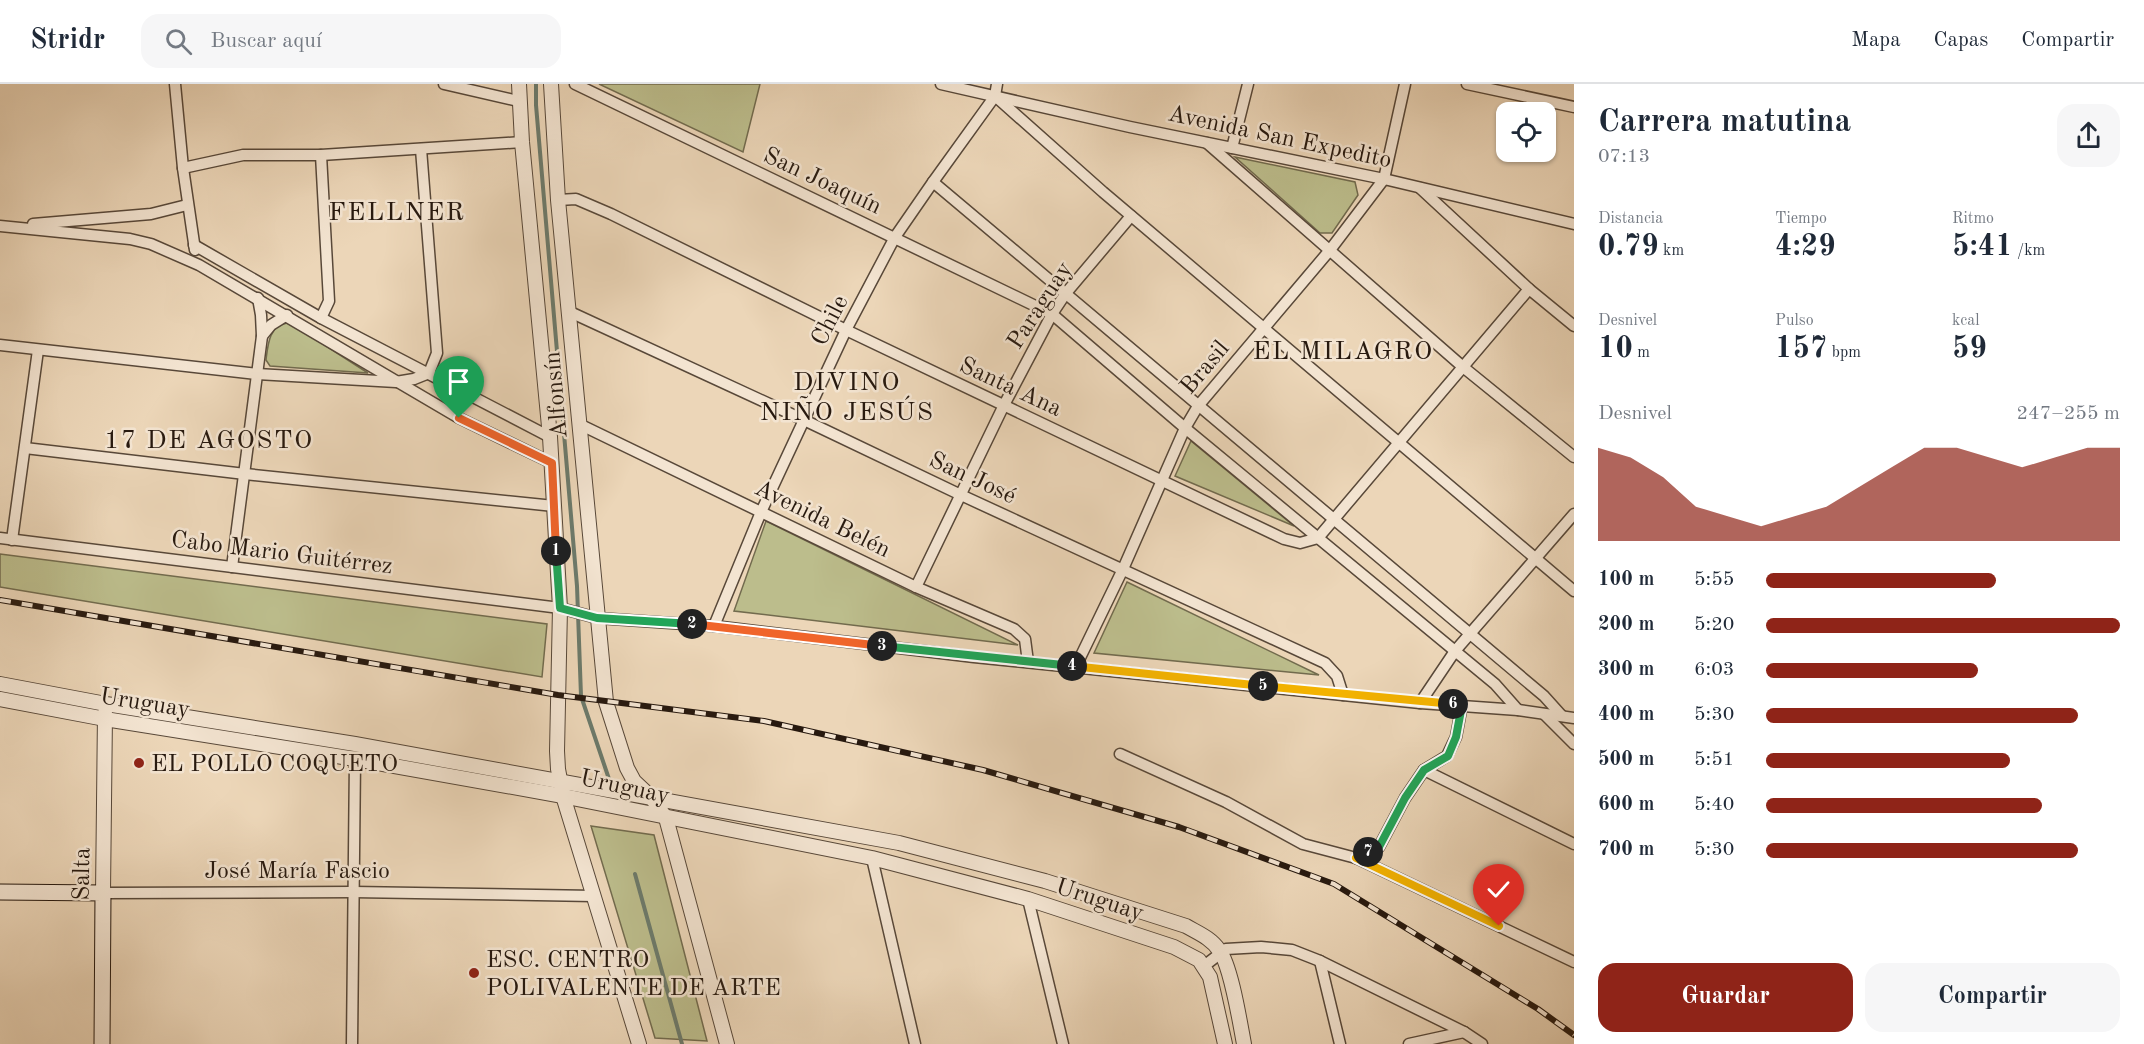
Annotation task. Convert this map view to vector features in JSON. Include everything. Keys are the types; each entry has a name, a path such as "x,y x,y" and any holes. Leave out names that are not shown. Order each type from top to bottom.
{"main road":[{"name":"José María Fascio","path":"0,892 103,893"},
{"name":"Salta","path":"102,1044 103,893"}],"street":[{"path":"175,84 187,205 199,265"},
{"path":"444,84 518,100"},
{"name":"Alfonsín","path":"519,84 518,100 550,437 554,506 566,609 556,751 562,789 639,1044"},
{"name":"Alfonsín","path":"551,84 558,200 580,425 594,618 603,680 612,722 631,775 666,818"},
{"name":"San Joaquín","path":"575,84 1052,314 1185,428 1494,684 1518,710"},
{"name":"Avenida San Expedito","path":"941,84 1384,179 1574,224"},
{"name":"Chile","path":"714,626 761,512 846,330 895,237 995,96 997,84"},
{"path":"1232,148 1248,84"},
{"name":"Brasil","path":"1076,666 1123,569 1185,428 1198,406 1330,250 1384,179 1405,84"},
{"path":"1467,84 1574,107"},
{"path":"995,96 1131,216 1574,591"},
{"path":"183,168 243,155 321,155 522,142"},
{"path":"1207,142 1464,367 1574,457"},
{"path":"0,345 257,374 396,382 414,379 429,373 437,353 421,149"},
{"path":"321,155 329,301 321,318"},
{"path":"933,182 1470,633 1544,696 1562,716"},
{"path":"1418,187 1529,289 1574,326"},
{"name":"Santa Ana","path":"558,200 576,199 611,214 846,330 1284,538 1300,543 1318,538"},
{"path":"3,226 151,214 187,205"},
{"name":"Paraguay","path":"916,587 1004,405 1052,314 1066,293 1131,216"},
{"path":"3,226 130,239 152,244 199,265 258,298 459,418 552,463"},
{"path":"194,246 321,318 550,437"},
{"path":"1318,538 1529,289"},
{"path":"232,567 262,336 258,298"},
{"name":"San José","path":"570,312 1325,663 1337,676 1343,694"},
{"path":"262,336 271,325 287,315"},
{"path":"12,540 38,350"},
{"name":"Avenida Belén","path":"580,425 916,587 1014,629 1025,639 1028,662"},
{"path":"25,448 245,474 554,506"},
{"path":"1420,703 1455,651 1574,514"},
{"name":"Cabo Mario Guitérrez","path":"0,538 566,609 594,618 714,626 1028,662 1420,703 1518,710 1574,718"},
{"name":"Uruguay","path":"0,684 106,704 355,744 562,789 666,818 872,858 1028,898 1174,947 1199,960 1204,966"},
{"name":"Uruguay","path":"0,699 105,719 355,759 562,789 651,797 899,843 1045,881 1186,926 1207,937 1222,952"},
{"name":"Salta","path":"103,893 106,704"},
{"path":"1356,858 1379,847 1405,798 1424,770 1448,756 1456,737 1462,705"},
{"path":"1544,714 1574,744"},
{"path":"1120,754 1226,802 1303,844 1356,858 1573,959"},
{"path":"352,1044 355,759"},
{"path":"1424,770 1574,844"},
{"path":"666,818 728,1044"},
{"path":"872,858 915,1044"},
{"name":"José María Fascio","path":"103,893 353,892 594,896"},
{"path":"1028,898 1063,1044"},
{"path":"1225,1044 1210,977 1204,966 1226,950 1260,947 1292,950 1320,961 1464,1032 1482,1044"},
{"path":"1222,952 1227,965 1244,1044"},
{"path":"1320,961 1340,1044"},
{"path":"1409,1044 1447,1040 1464,1032"}],"green space":[{"path":"599,84 760,84 743,152"},
{"path":"1235,157 1355,182 1358,195 1332,233 1320,233"},
{"path":"287,323 368,373 270,366 266,360 270,337 276,328"},
{"path":"1191,441 1294,526 1175,476"},
{"path":"766,521 1018,645 734,611"},
{"path":"0,554 547,624 542,677 0,587"},
{"path":"1127,582 1319,675 1094,653"},
{"path":"591,826 654,835 707,1041 655,1038"}],"waterway":[{"path":"536,84 577,586 581,696 610,782"},
{"path":"635,874 682,1044"}],"railway":[{"path":"0,600 558,695 764,721 983,770 1179,827 1334,884 1538,1009 1574,1035"}],"place":[{"name":"EL POLLO COQUETO","path":"139,763"},
{"name":"ESC. CENTRO POLIVALENTE DE ARTE","path":"474,973"}],"district":[{"name":"FELLNER","path":"397,211"},
{"name":"EL MILAGRO","path":"1343,350"},
{"name":"DIVINO NIÑO JESÚS","path":"847,396"},
{"name":"17 DE AGOSTO","path":"209,439"}],"route":[{"path":"459,418 552,463 560,608 590,617 714,626 974,657 1420,703 1462,705 1456,737 1448,756 1424,770 1405,798 1379,847 1356,858 1499,926"}]}
